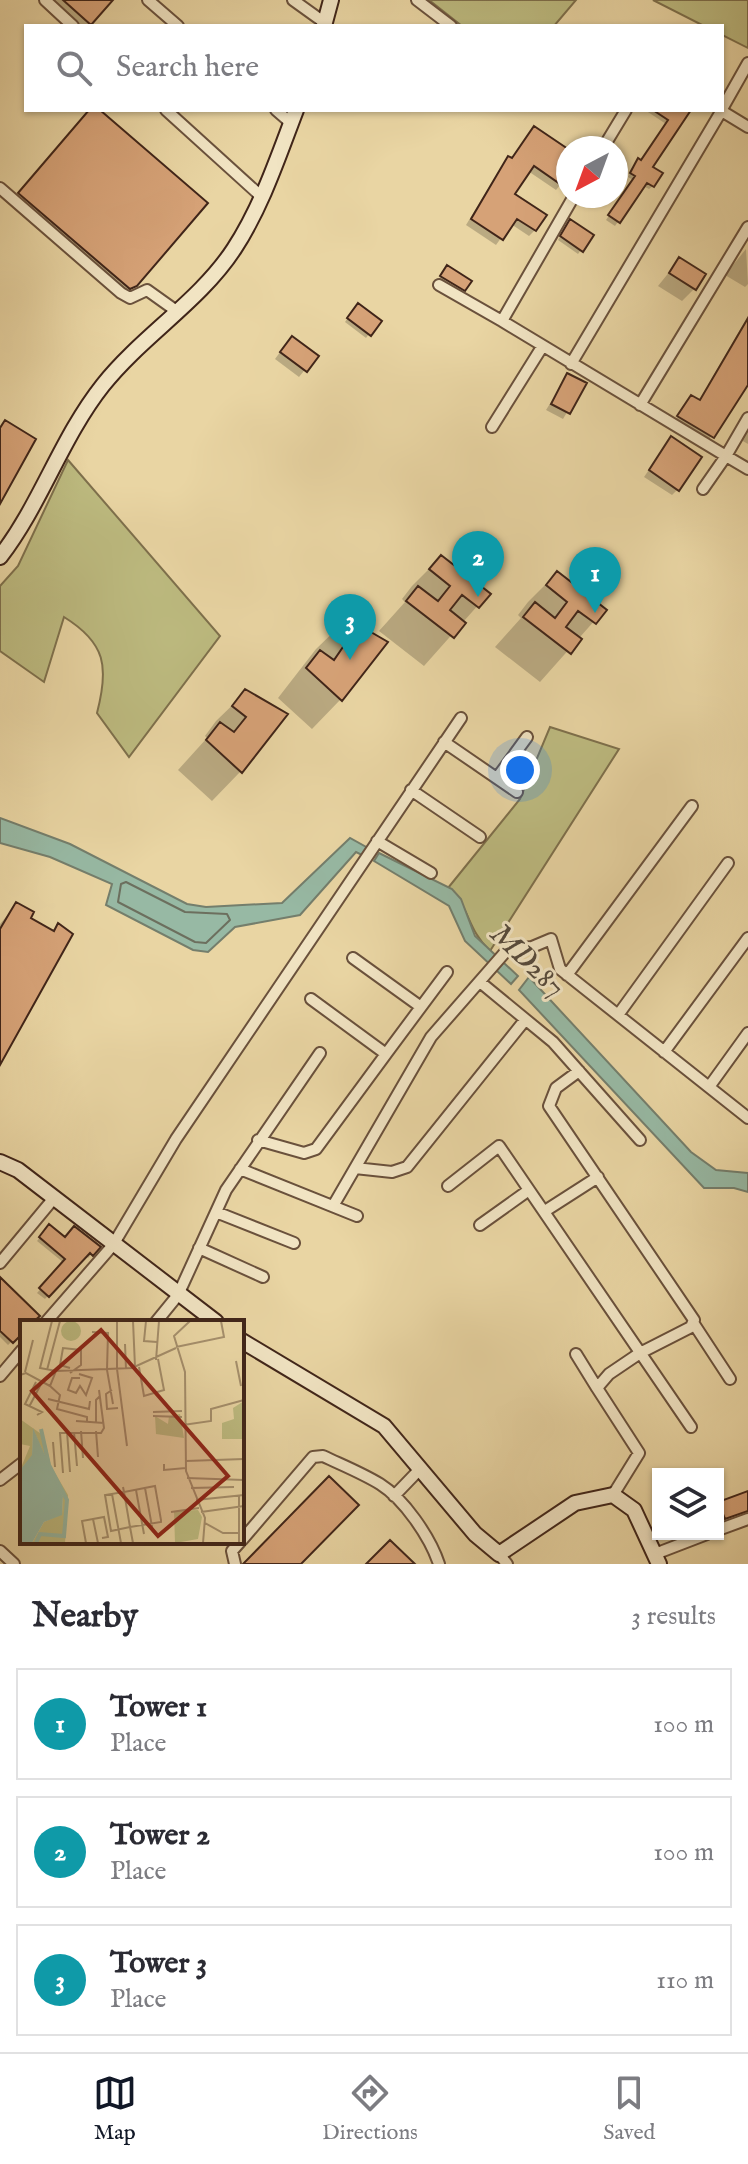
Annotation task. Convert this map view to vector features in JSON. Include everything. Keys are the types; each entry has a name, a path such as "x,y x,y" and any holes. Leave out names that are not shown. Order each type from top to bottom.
{"street":[{"path":"45,0 71,24"},
{"path":"148,0 176,24"},
{"path":"293,0 323,24"},
{"path":"324,24 331,0"},
{"path":"417,0 448,24"},
{"path":"724,105 748,63"},
{"path":"168,112 263,198"},
{"path":"610,136 625,112"},
{"path":"571,364 720,112"},
{"path":"724,112 748,127"},
{"path":"2,549 69,434 103,385 233,251 263,198 293,116"},
{"path":"0,188 121,293 130,298 147,290 175,310"},
{"path":"502,321 567,208"},
{"path":"640,405 748,227"},
{"path":"439,285 748,469"},
{"path":"492,427 542,347"},
{"path":"703,489 748,418"},
{"path":"48,1320 113,1245 176,1139 461,718"},
{"path":"497,778 527,737"},
{"path":"444,742 517,792"},
{"path":"411,790 480,837"},
{"path":"567,975 692,806"},
{"path":"377,841 431,873"},
{"path":"618,1015 728,863"},
{"path":"664,1052 748,938"},
{"path":"333,1206 431,1037 507,950 532,947 551,939 560,969 748,1118"},
{"path":"353,958 421,1007"},
{"path":"258,1140 304,1153 316,1149 447,972"},
{"path":"483,978 525,1020 553,1042 640,1140"},
{"path":"311,999 386,1054"},
{"path":"355,1168 392,1172 407,1167 525,1020"},
{"path":"709,1087 748,1033"},
{"path":"158,1320 178,1295 216,1212 240,1169 320,1053"},
{"path":"579,1071 556,1088 549,1106 730,1379"},
{"path":"448,1186 499,1146 691,1427"},
{"path":"0,1162 18,1170 213,1320"},
{"path":"240,1169 357,1216"},
{"path":"545,1211 598,1177"},
{"path":"480,1225 529,1190"},
{"path":"0,1263 54,1198"},
{"path":"216,1212 294,1243"},
{"path":"199,1248 263,1277"},
{"path":"597,1388 609,1374 640,1353 694,1324"},
{"path":"244,1342 384,1426 475,1534 503,1559 575,1503 613,1495 639,1453 576,1354"},
{"path":"0,1376 20,1352"},
{"path":"244,1538 313,1457 323,1456 381,1484 394,1496 420,1530 439,1564"},
{"path":"0,1480 20,1465"},
{"path":"394,1496 420,1469"},
{"path":"613,1495 634,1510 657,1559 695,1540"},
{"path":"724,1528 748,1519"},
{"path":"235,1564 232,1551 238,1544"},
{"path":"0,1551 14,1564"}],"shaded area":[{"path":"429,0 576,0 556,24 459,24"},
{"path":"653,0 748,0 748,48 724,36 724,24 700,24"},
{"path":"68,460 220,636 129,757 97,713 103,669 101,658 89,636 64,617 44,682 0,651 0,586 18,566"},
{"path":"550,727 619,749 490,951 482,943 461,903 448,888 520,799"}],"water":[{"path":"0,818 70,844 187,904 206,907 282,903 350,838 368,848 362,855 356,852 300,915 235,927 208,952 193,950 106,905 112,884 50,857 0,843"},
{"path":"379,853 452,889 461,899 475,936 518,976 511,984 465,941 449,906 374,861"},
{"path":"529,977 691,1152 716,1170 748,1173 748,1192 734,1188 704,1188 519,990"}],"building":[{"path":"63,0 113,0 90,24"},
{"path":"87,112 102,112 208,203 137,286 130,289 18,193"},
{"path":"656,112 690,112 653,167 663,173 654,187 647,183 620,223 608,215 613,208 628,208 628,186 635,176 630,173 638,158 641,160 668,120"},
{"path":"534,126 556,141 556,181 534,166 515,194 547,215 536,231 517,219 503,240 471,219 508,156 512,158"},
{"path":"570,219 594,235 583,252 560,236"},
{"path":"679,257 706,274 696,290 669,273"},
{"path":"447,265 472,281 465,291 440,276"},
{"path":"358,303 382,321 371,336 347,318"},
{"path":"748,318 748,385 714,438 677,416 691,395 700,400"},
{"path":"292,336 319,356 307,372 280,352"},
{"path":"567,373 587,383 570,414 551,404"},
{"path":"5,420 36,439 0,504 0,428"},
{"path":"671,436 702,457 679,491 649,470"},
{"path":"441,555 491,594 479,608 462,595 450,610 466,623 454,638 406,601 418,586 438,601 450,586 429,569"},
{"path":"557,571 607,610 596,624 578,611 566,627 582,639 571,654 523,617 535,602 555,618 567,602 546,585"},
{"path":"345,617 388,642 342,701 306,668 320,650 334,660 345,644 332,634"},
{"path":"245,689 288,714 242,773 206,740 220,722 234,732 246,717 232,706"},
{"path":"16,902 34,912 31,918 54,931 58,923 73,934 0,1065 0,929"},
{"path":"49,1224 65,1237 74,1226 101,1247 93,1256 90,1253 49,1297 39,1288 65,1259 39,1237"},
{"path":"0,1277 40,1316 35,1320 20,1320 20,1336 13,1343 0,1331"},
{"path":"329,1476 359,1505 301,1564 243,1564"},
{"path":"748,1491 748,1511 725,1519 724,1500"},
{"path":"390,1540 415,1564 366,1564"}],"place":[{"name":"Tower 2","path":"478,597"},
{"name":"Tower 1","path":"595,613"},
{"name":"Tower 3","path":"350,660"}],"water label":[{"name":"MD287","path":"527,961"}]}
